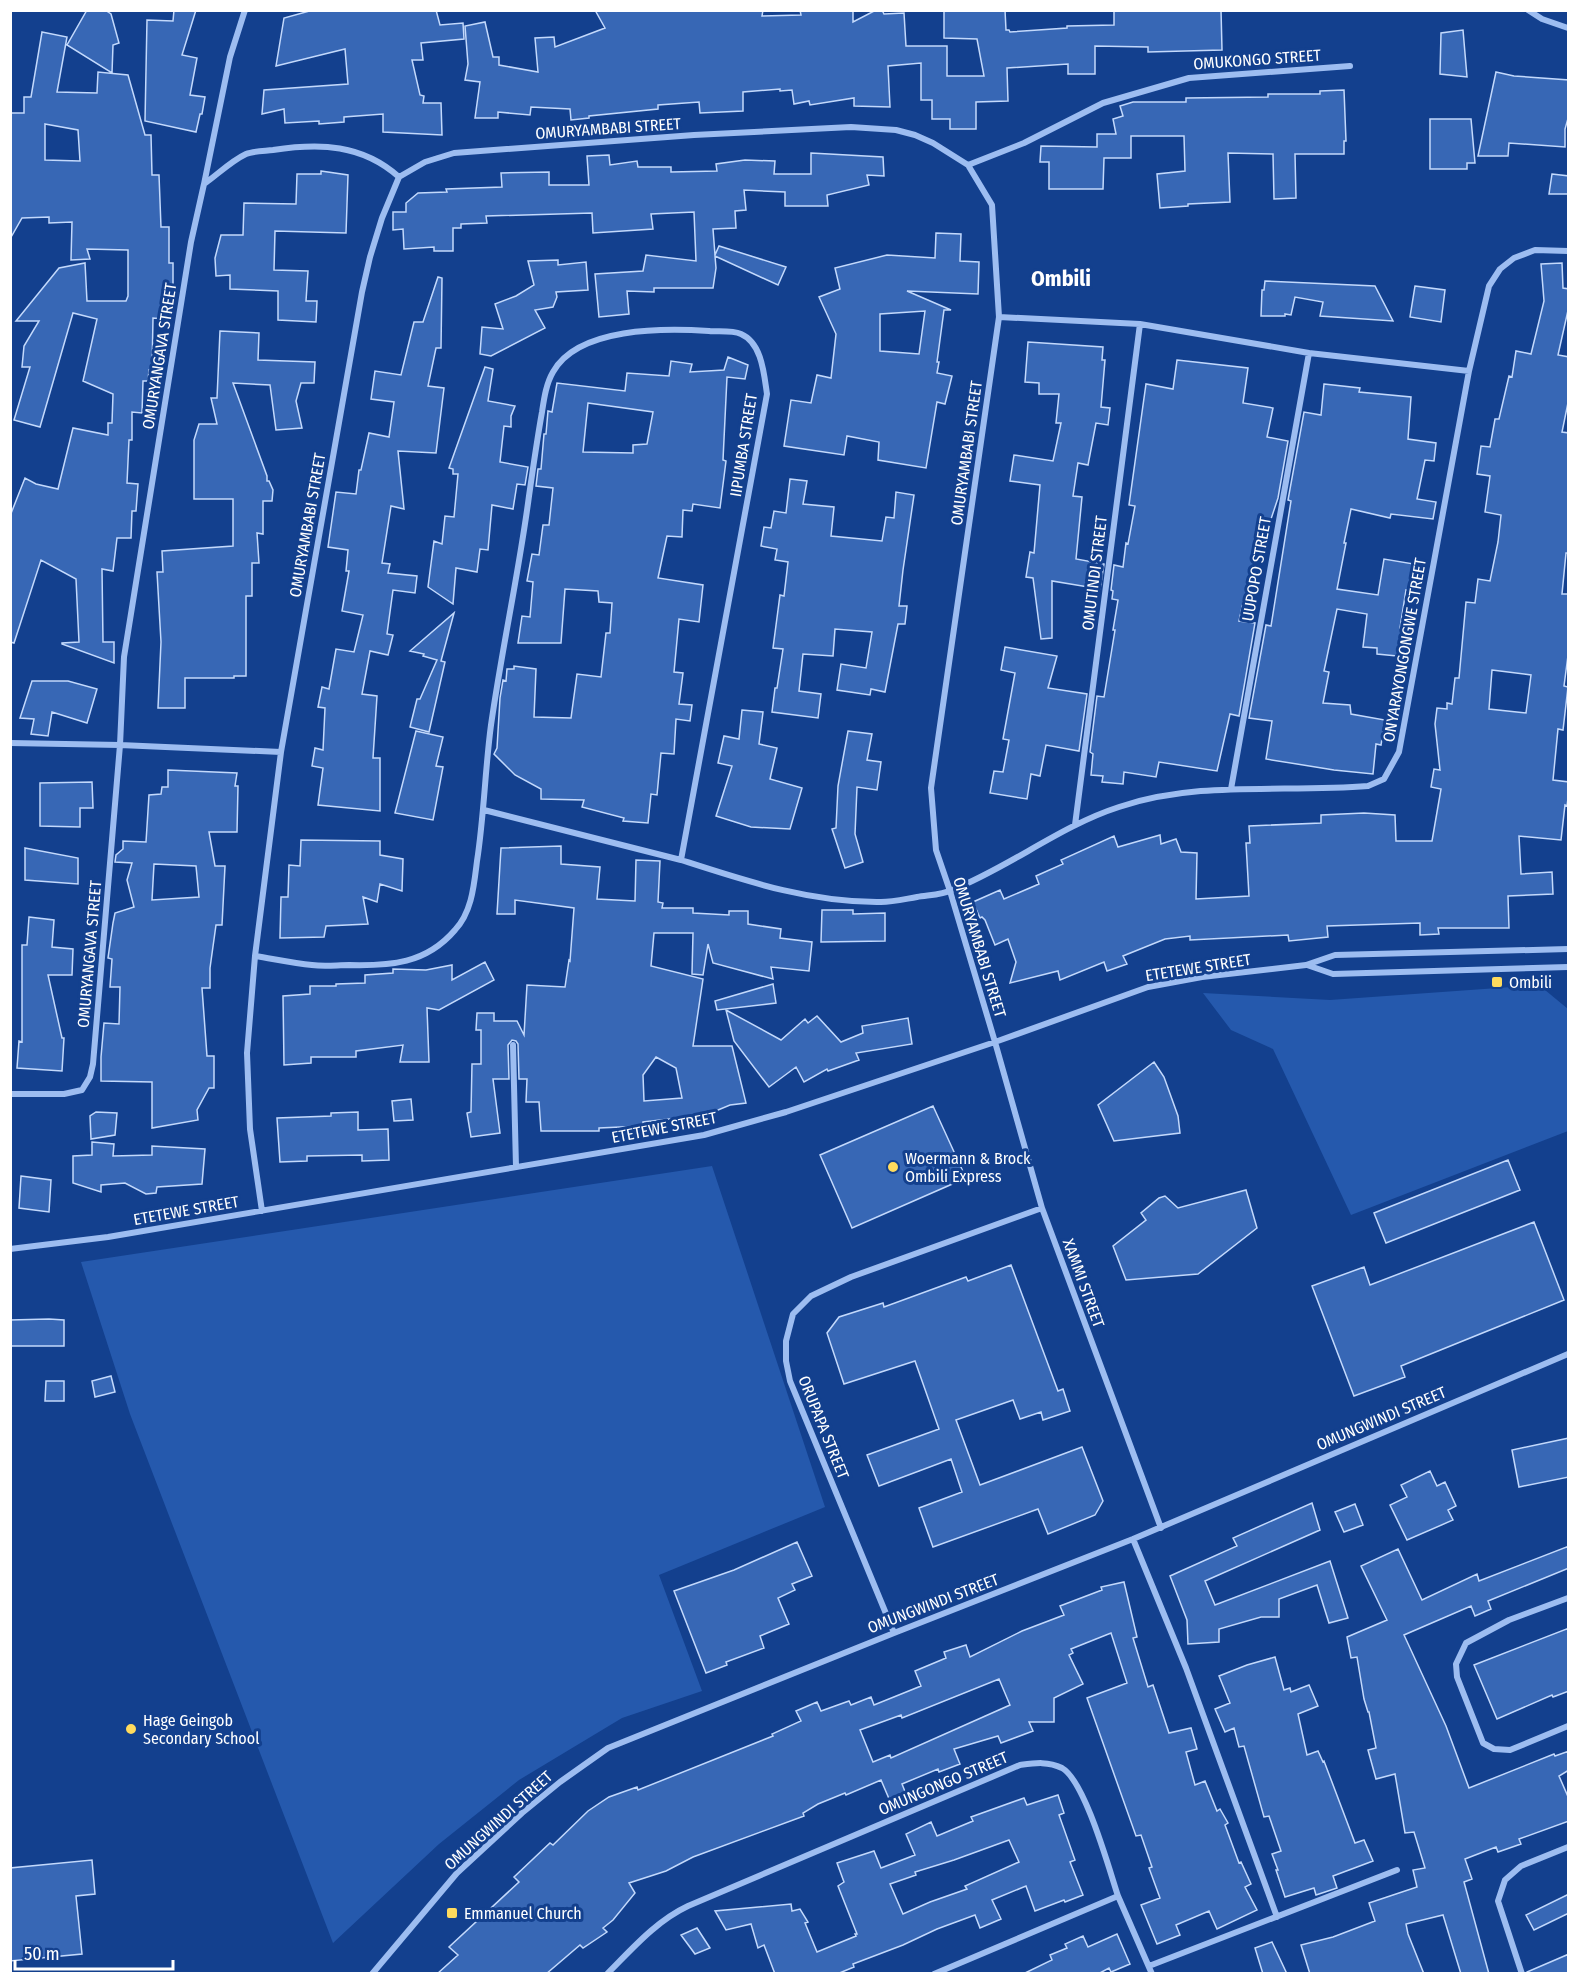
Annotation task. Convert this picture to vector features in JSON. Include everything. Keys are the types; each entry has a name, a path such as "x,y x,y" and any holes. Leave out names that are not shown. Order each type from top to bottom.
{"street":[{"name":"OMURYANGAVA STREET","path":"10,1094 64,1094 82,1090 90,1077 93,1064 120,745 124,657 189,254 230,57 245,10"},
{"path":"1528,10 1542,19 1569,28"},
{"name":"OMUKONGO STREET","path":"968,165 1024,143 1103,103 1189,78 1350,66"},
{"name":"OMURYAMBABI STREET","path":"262,1210 250,1129 247,1053 255,956 281,752 362,292 379,228 399,177 425,162 453,153 694,135 851,127 896,130 915,135 933,143 968,165 992,205 999,317 931,788 936,850 995,1042"},
{"path":"204,184 246,154 309,146 327,146 372,157 399,177"},
{"name":"ONYARAYONGONGWE STREET","path":"681,860 760,885 827,900 883,902 950,891 1014,861 1075,825 1119,807 1166,796 1231,789 1368,786 1384,779 1400,752 1469,371 1489,286 1500,269 1514,258 1535,250 1569,250"},
{"path":"999,317 1140,324 1309,353 1469,371"},
{"name":"OMUTINDI STREET","path":"1075,825 1140,324"},
{"name":"IIPUMBA STREET","path":"255,956 315,966 379,966 405,963 441,944 457,929 471,900 501,661 525,527 539,427 551,375 561,360 586,344 608,337 666,330 740,333 751,342 759,354 766,394 681,860"},
{"name":"UUPOPO STREET","path":"1231,789 1309,353"},
{"path":"10,743 281,752"},
{"path":"484,810 681,860"},
{"name":"ETETEWE STREET","path":"10,1250 108,1237 704,1135 786,1112 995,1042 1148,987 1202,977 1306,965 1335,955 1569,949"},
{"name":"ETETEWE STREET","path":"1306,965 1333,974 1569,966"},
{"name":"XAMMI STREET","path":"995,1042 1042,1208 1161,1528"},
{"path":"513,1045 516,1167"},
{"name":"ORUPAPA STREET","path":"894,1633 790,1381 786,1360 786,1341 793,1314 811,1296 851,1277 1042,1208"},
{"name":"OMUNGWINDI STREET","path":"372,1974 457,1873 522,1813 560,1782 608,1748 1161,1528 1569,1354"},
{"path":"1133,1539 1186,1668 1277,1917"},
{"path":"1569,1598 1509,1620 1466,1643 1456,1664 1457,1677 1483,1743 1494,1749 1510,1750 1569,1726"},
{"name":"OMUNGONGO STREET","path":"607,1974 658,1926 674,1913 688,1906 1020,1766 1036,1763 1049,1763 1057,1766 1064,1769 1072,1778 1091,1818 1118,1896 1152,1974"},
{"path":"1522,1974 1498,1901 1505,1880 1521,1866 1569,1847"},
{"path":"1149,1966 1397,1870"},
{"path":"934,1974 1118,1896"}],"shaded area":[{"path":"1539,985 1568,1009 1568,1131 1351,1215 1273,1049 1231,1030 1203,993 1330,1000"},
{"path":"712,1166 825,1507 659,1575 702,1691 622,1718 519,1780 439,1844 333,1943 130,1414 81,1262"}],"building":[{"path":"87,10 105,10 111,14 119,43 113,45 112,73 67,45"},
{"path":"174,10 196,10 182,55 197,58 190,95 205,97 196,132 145,121 147,20 173,21"},
{"path":"313,10 436,10 440,25 463,23 464,39 421,43 423,60 412,60 420,95 424,96 423,103 441,103 442,135 383,132 383,114 344,117 344,122 319,124 319,121 285,123 284,109 262,114 264,90 348,84 345,49 276,66 284,18"},
{"path":"595,10 763,10 762,16 801,15 800,10 853,10 853,22 876,10 882,10 884,14 904,13 906,46 947,46 947,76 984,76 977,39 944,38 944,10 1005,10 1006,30 1010,32 1067,28 1067,26 1114,25 1114,10 1221,10 1222,50 1148,52 1148,47 1095,46 1095,74 1068,74 1068,64 1007,68 1008,101 976,102 976,129 950,129 950,119 932,119 932,100 921,100 921,63 888,66 890,107 854,106 854,98 810,105 809,101 794,104 792,90 780,91 780,89 743,92 743,111 700,113 699,102 658,105 658,109 571,120 570,109 531,107 530,115 498,112 498,118 475,118 480,82 465,80 468,64 465,26 485,22 493,57 499,57 499,65 538,72 535,38 554,37 555,47 605,28"},
{"path":"1463,30 1467,77 1440,74 1441,33"},
{"path":"42,32 67,37 57,92 97,93 98,72 128,75 145,135 151,135 152,175 159,175 161,227 169,227 169,263 173,263 173,287 166,287 164,319 153,318 152,370 149,370 148,381 143,381 142,413 132,412 132,440 129,440 127,483 138,484 136,511 132,511 131,538 117,538 113,571 102,569 103,642 114,642 114,663 62,644 79,642 76,579 41,560 14,643 10,642 10,516 25,478 36,484 58,489 73,428 108,435 108,423 112,423 113,394 83,381 97,319 73,313 40,427 14,420 30,367 22,367 24,346 39,321 16,321 59,268 85,263 87,301 126,301 128,296 128,250 87,249 90,259 71,260 72,222 49,223 49,217 22,218 10,239 10,113 24,113 24,97 31,97","holes":["45,124 78,130 80,161 45,160"]},
{"path":"1496,72 1514,76 1569,80 1569,115 1565,129 1565,147 1509,143 1508,156 1478,156"},
{"path":"1344,90 1346,141 1344,141 1344,154 1295,154 1296,198 1274,199 1273,154 1228,153 1230,202 1160,208 1157,174 1185,171 1184,136 1131,136 1131,158 1104,158 1103,189 1049,189 1049,162 1040,162 1041,146 1097,147 1097,134 1116,134 1113,119 1123,116 1120,106 1133,102 1186,102 1186,98 1268,97 1268,94 1320,94 1320,91"},
{"path":"1430,119 1471,119 1475,163 1467,163 1467,169 1430,169"},
{"path":"811,153 883,157 884,176 867,175 869,185 827,195 828,206 785,206 785,192 744,190 746,210 735,211 736,228 713,229 715,255 719,246 786,267 778,285 715,256 713,288 654,288 654,292 627,291 629,314 599,317 595,274 643,271 646,255 696,261 694,212 651,214 653,229 593,233 592,213 486,216 487,223 461,224 461,228 453,228 453,251 434,251 434,247 404,249 403,229 393,230 393,212 406,212 406,203 418,193 447,192 446,189 502,187 501,173 549,172 549,185 589,185 587,156 609,155 610,165 637,161 638,167 671,167 671,172 717,171 716,164 745,160 775,161 774,174 811,174"},
{"path":"321,171 348,175 346,233 275,231 274,270 308,271 306,301 317,301 316,322 278,320 278,291 230,289 230,275 216,276 215,258 221,235 243,235 244,203 296,204 297,174 321,174"},
{"path":"1552,174 1569,176 1569,194 1549,194"},
{"path":"936,233 961,234 960,261 979,262 978,294 907,291 951,310 944,310 937,373 952,376 945,404 937,402 926,468 878,460 879,442 847,436 844,455 784,446 791,400 811,403 817,375 831,378 836,334 819,297 840,289 835,268 887,255 935,258","holes":["925,311 919,354 880,351 880,314"]},
{"path":"558,260 558,265 586,262 588,290 556,292 557,297 553,307 535,310 545,328 491,356 480,354 482,327 503,329 495,304 516,296 534,285 528,261"},
{"path":"1562,263 1563,288 1569,289 1569,306 1558,355 1569,357 1569,398 1562,432 1569,433 1569,553 1566,553 1562,594 1569,594 1569,648 1564,686 1568,687 1563,730 1558,729 1553,780 1569,782 1569,791 1561,840 1519,836 1521,874 1552,872 1553,894 1508,896 1509,928 1438,928 1439,934 1420,935 1420,923 1327,926 1328,937 1289,941 1288,935 1190,940 1190,936 1165,939 1123,956 1127,964 1107,971 1104,962 1060,980 1058,971 1010,983 1016,962 1008,939 995,945 985,920 980,918 973,902 1000,890 1004,899 1039,884 1036,876 1063,864 1061,860 1114,836 1118,847 1160,835 1161,844 1176,839 1181,852 1197,853 1196,899 1249,896 1246,843 1250,843 1249,826 1321,823 1321,815 1364,813 1395,815 1396,841 1432,841 1441,789 1431,787 1434,769 1440,770 1435,724 1437,708 1447,709 1447,703 1452,704 1455,678 1459,678 1466,602 1475,603 1478,579 1490,581 1498,542 1501,515 1485,512 1490,476 1477,474 1481,446 1490,447 1495,419 1499,419 1509,376 1512,377 1516,351 1531,354 1544,301 1541,264","holes":["1492,670 1531,675 1526,713 1489,709"]},
{"path":"438,277 442,278 441,348 436,348 428,386 444,388 436,453 398,451 404,509 391,506 382,563 390,564 388,573 417,576 415,593 393,590 387,634 393,635 388,655 370,651 362,694 377,696 373,758 380,758 380,811 318,805 323,768 312,766 315,748 323,750 325,708 318,707 322,687 329,689 336,649 354,652 363,615 342,611 349,571 346,571 348,550 328,547 336,492 356,494 359,470 361,470 369,433 389,437 394,402 371,399 375,371 401,375 414,322 423,322"},
{"path":"1265,281 1375,286 1393,321 1320,316 1323,302 1295,297 1291,315 1261,316 1262,290 1264,290"},
{"path":"1415,286 1445,290 1441,322 1410,317"},
{"path":"220,331 259,333 258,360 315,362 314,383 301,383 296,401 302,428 276,430 270,385 233,383 267,481 273,490 272,501 263,501 263,534 257,533 259,563 252,563 252,596 246,596 246,676 185,678 185,708 158,708 161,642 157,572 163,572 162,551 233,546 233,499 194,499 194,440 199,424 217,424 211,398 217,398"},
{"path":"1028,342 1103,347 1102,360 1105,360 1101,407 1110,408 1108,425 1096,423 1088,465 1078,463 1073,496 1082,497 1076,559 1104,564 1100,589 1052,581 1052,638 1041,639 1033,578 1026,577 1030,552 1034,553 1040,485 1010,481 1014,455 1053,461 1061,423 1056,423 1059,394 1039,394 1039,383 1025,382"},
{"path":"728,357 748,365 745,379 727,377 723,460 726,461 720,508 693,504 692,511 683,510 682,537 667,536 658,578 703,585 699,622 679,619 674,672 683,673 679,704 692,705 690,721 676,719 674,754 661,753 657,795 651,794 648,823 623,821 624,818 582,807 584,800 541,799 541,789 515,775 494,754 497,748 503,680 506,681 507,669 514,669 514,666 536,669 534,717 571,718 577,674 601,677 606,633 610,633 612,603 599,602 598,591 565,589 561,643 518,643 522,616 530,617 533,582 527,581 532,554 539,555 543,525 549,525 553,488 536,486 538,469 541,469 548,411 552,412 557,383 625,391 627,373 669,376 671,361 692,364 690,372 724,370","holes":["588,403 653,412 647,444 633,445 633,453 583,452"]},
{"path":"1177,360 1248,368 1243,403 1273,408 1267,437 1288,441 1278,498 1243,603 1239,621 1255,623 1239,716 1230,714 1217,771 1159,762 1156,777 1124,772 1123,784 1102,782 1103,776 1091,775 1093,754 1090,752 1097,696 1104,697 1115,630 1113,630 1118,600 1112,599 1114,565 1123,567 1135,506 1129,505 1146,384 1173,389"},
{"path":"485,367 493,369 488,401 515,406 511,416 511,427 504,426 500,462 528,467 525,485 517,484 513,509 492,505 488,550 480,549 477,572 456,568 453,604 428,587 434,541 442,544 445,516 454,517 458,474 453,474 453,469 449,468"},
{"path":"1324,384 1360,388 1359,392 1411,397 1408,439 1436,443 1434,461 1425,460 1417,499 1436,502 1433,519 1391,514 1390,518 1351,509 1344,543 1346,543 1337,589 1378,595 1384,559 1420,565 1415,592 1406,590 1400,628 1410,629 1407,657 1377,654 1377,648 1363,647 1367,614 1337,609 1324,671 1329,672 1323,703 1350,705 1351,714 1385,720 1381,745 1376,744 1373,774 1266,759 1272,721 1249,718 1266,625 1271,626 1291,501 1288,500 1304,412 1321,415"},
{"path":"790,479 807,481 803,504 834,507 831,536 882,541 886,517 894,518 896,492 914,495 899,606 907,606 905,624 898,624 885,692 871,689 870,695 837,690 841,664 866,668 872,632 835,629 833,656 803,654 799,691 821,694 818,718 772,712 783,649 773,648 780,595 784,596 788,562 775,560 777,549 761,546 764,527 771,528 774,511 786,513"},
{"path":"454,613 441,661 445,662 429,732 410,727 417,699 420,699 437,660 410,651"},
{"path":"1005,647 1057,656 1048,688 1087,694 1079,751 1046,745 1040,776 1031,774 1027,799 990,793 994,771 1003,772 1009,740 1003,739 1015,673 1001,670"},
{"path":"32,681 68,681 97,689 87,723 52,712 48,736 31,734 34,719 20,718"},
{"path":"742,710 763,712 759,744 777,748 770,779 802,788 790,829 751,827 716,816 732,766 718,763 724,736 739,739"},
{"path":"416,731 443,737 436,766 443,767 433,820 395,813"},
{"path":"848,731 872,734 867,760 881,762 877,790 857,787 855,834 863,862 845,868 832,829 836,828 838,786"},
{"path":"168,770 237,773 235,786 238,786 237,832 209,832 215,866 225,866 222,925 216,925 210,968 210,988 202,988 207,1056 214,1056 214,1088 209,1088 197,1110 198,1120 152,1128 152,1082 101,1081 101,1057 104,1023 119,1024 120,987 110,987 112,959 108,958 115,913 134,907 127,880 132,863 115,862 116,855 123,849 123,841 146,842 149,795 161,794 162,787 168,787","holes":["154,864 196,866 199,897 152,900"]},
{"path":"92,782 93,808 80,808 80,827 40,826 40,783"},
{"path":"301,840 380,841 380,855 403,859 402,891 380,884 377,902 363,897 368,924 326,926 324,937 280,938 281,897 288,897 289,865 300,866"},
{"path":"561,846 561,864 600,867 597,899 635,901 636,860 660,861 658,902 663,903 662,908 693,908 693,913 729,915 729,911 748,911 748,924 781,929 780,938 812,942 809,971 771,967 773,979 713,963 708,944 703,975 692,974 693,933 654,933 651,966 703,979 693,1046 732,1046 746,1103 730,1105 706,1115 643,1122 643,1126 599,1128 599,1131 541,1131 539,1102 526,1102 527,1079 519,1079 518,1044 512,1040 508,1045 509,1079 493,1079 500,1133 471,1137 467,1113 471,1112 472,1064 481,1064 481,1030 476,1030 477,1013 494,1013 494,1021 517,1021 524,1035 527,985 565,987 570,961 574,908 515,900 515,914 497,914 501,848","holes":["656,1057 676,1068 682,1098 644,1101 643,1075"]},
{"path":"25,848 78,858 78,884 25,880"},
{"path":"822,910 853,910 853,914 885,913 885,941 821,942"},
{"path":"29,917 54,920 52,947 73,949 72,975 48,975 62,1038 64,1038 62,1071 17,1068 19,1041 22,1042 22,945 27,945"},
{"path":"485,962 494,980 439,1010 427,1008 429,1062 400,1062 403,1045 356,1051 356,1057 311,1057 311,1063 284,1065 283,996 310,994 310,986 365,983 365,975 393,973 393,969 426,970 452,965 452,980"},
{"path":"773,984 776,1003 717,1010 715,1001"},
{"path":"726,1010 781,1040 805,1019 808,1023 817,1016 841,1042 863,1033 862,1026 908,1018 912,1044 856,1053 859,1060 828,1071 827,1069 804,1082 796,1067 769,1087 734,1041"},
{"path":"1154,1062 1164,1077 1178,1116 1180,1133 1114,1141 1098,1105"},
{"path":"411,1099 413,1120 394,1121 392,1101"},
{"name":"Woermann & Brock Ombili Express","path":"933,1106 966,1178 852,1228 820,1155"},
{"path":"96,1112 117,1113 115,1135 91,1139 90,1116"},
{"path":"358,1112 358,1130 388,1129 389,1160 362,1161 362,1155 307,1156 307,1161 280,1162 277,1118 331,1116 331,1113"},
{"path":"92,1142 114,1144 113,1156 152,1155 152,1146 205,1149 202,1184 157,1187 156,1193 146,1194 125,1183 101,1185 101,1192 73,1183 73,1156 92,1155"},
{"path":"1508,1160 1520,1190 1386,1243 1374,1213"},
{"path":"21,1176 51,1180 49,1212 19,1208"},
{"path":"1246,1190 1257,1228 1198,1274 1126,1280 1113,1246 1146,1220 1141,1213 1159,1198 1165,1196 1178,1208"},
{"path":"1534,1222 1564,1300 1401,1366 1405,1377 1354,1396 1312,1286 1364,1267 1370,1285"},
{"path":"1011,1265 1058,1391 1063,1389 1070,1411 1043,1420 1041,1412 1020,1419 1013,1400 956,1420 980,1485 1082,1447 1103,1501 1095,1515 1048,1534 1038,1509 933,1547 919,1508 962,1492 951,1459 879,1486 867,1455 939,1429 915,1361 844,1384 827,1333 839,1317 883,1303 884,1307 966,1277 968,1281"},
{"path":"10,1320 64,1320 64,1346 10,1346"},
{"path":"111,1376 115,1392 95,1397 92,1381"},
{"path":"46,1381 64,1381 64,1401 45,1401"},
{"path":"1569,1438 1569,1477 1519,1487 1512,1450"},
{"path":"1430,1471 1437,1486 1445,1482 1456,1506 1448,1510 1453,1520 1407,1540 1390,1505 1407,1497 1401,1485"},
{"path":"1312,1503 1320,1530 1205,1581 1215,1605 1330,1561 1348,1618 1329,1623 1317,1585 1279,1599 1279,1617 1261,1617 1219,1629 1219,1642 1188,1644 1187,1620 1170,1576 1237,1546 1233,1538"},
{"path":"1355,1504 1363,1525 1344,1532 1335,1512"},
{"path":"797,1542 812,1576 792,1584 795,1590 778,1598 789,1624 760,1636 764,1648 726,1662 727,1665 706,1673 674,1591 734,1570"},
{"path":"1569,1546 1569,1568 1488,1601 1491,1609 1475,1616 1471,1606 1404,1635 1446,1726 1469,1788 1554,1754 1555,1756 1569,1751 1569,1770 1559,1776 1569,1799 1569,1821 1519,1839 1521,1844 1498,1852 1496,1847 1465,1859 1472,1879 1464,1882 1489,1974 1461,1974 1443,1915 1406,1924 1424,1974 1310,1974 1301,1945 1333,1937 1375,1921 1369,1903 1417,1887 1413,1870 1425,1868 1414,1832 1405,1833 1395,1774 1376,1779 1368,1750 1376,1748 1357,1657 1351,1658 1347,1637 1387,1620 1361,1566 1398,1549 1422,1600 1477,1574 1479,1581"},
{"path":"1124,1582 1137,1637 1133,1638 1148,1687 1153,1685 1169,1733 1191,1728 1197,1749 1186,1752 1195,1785 1205,1781 1217,1811 1220,1809 1228,1823 1225,1825 1239,1863 1241,1862 1251,1884 1245,1887 1257,1910 1217,1929 1209,1911 1176,1925 1180,1935 1157,1944 1141,1905 1160,1898 1149,1868 1152,1867 1141,1835 1136,1836 1087,1698 1127,1683 1111,1633 1071,1649 1073,1653 1069,1655 1083,1684 1054,1698 1054,1722 1029,1722 1033,1731 1001,1743 998,1736 954,1749 960,1764 939,1772 938,1769 902,1784 906,1794 890,1801 881,1780 818,1804 803,1813 804,1816 693,1857 666,1871 629,1883 635,1893 613,1920 603,1928 607,1932 583,1948 580,1945 546,1974 437,1974 458,1955 449,1947 519,1882 514,1877 550,1843 553,1845 588,1811 609,1797 637,1787 638,1790 773,1736 772,1734 801,1721 796,1711 817,1702 821,1711 849,1701 851,1705 871,1697 874,1705 921,1686 915,1671 946,1658 944,1652 966,1645 970,1657 1022,1631 1064,1615 1060,1606 1102,1590 1101,1587","holes":["999,1679 1010,1705 891,1758 890,1755 873,1762 860,1730 901,1715 902,1718"]},
{"path":"1569,1628 1569,1691 1553,1697 1552,1695 1497,1719 1474,1665"},
{"path":"1275,1657 1284,1690 1290,1688 1291,1692 1309,1685 1318,1706 1298,1714 1307,1755 1318,1751 1324,1761 1355,1843 1364,1840 1373,1861 1333,1876 1337,1888 1316,1895 1314,1888 1285,1897 1272,1854 1281,1851 1269,1816 1264,1817 1244,1746 1239,1747 1234,1728 1225,1732 1215,1709 1230,1703 1219,1676"},
{"path":"1058,1795 1064,1813 1059,1815 1075,1860 1070,1862 1083,1895 1035,1911 1026,1886 992,1900 1001,1919 980,1928 975,1915 853,1964 854,1967 837,1974 775,1974 764,1945 758,1948 751,1924 726,1930 715,1911 791,1904 792,1911 800,1909 808,1922 805,1923 817,1952 857,1934 838,1886 844,1882 837,1863 874,1851 881,1868 915,1855 906,1834 931,1822 937,1836 973,1821 971,1817 1024,1798 1027,1805","holes":["1009,1840 1019,1862 965,1886 967,1889 903,1914 890,1884 916,1875 915,1872"]},
{"path":"92,1860 95,1894 76,1896 82,1954 10,1961 10,1868"},
{"path":"1569,1894 1569,1913 1534,1930 1526,1915"},
{"path":"697,1928 710,1948 695,1954 681,1935"},
{"path":"1117,1934 1130,1964 1111,1972 1109,1968 1098,1974 1023,1974 1052,1960 1050,1955 1067,1948 1065,1944 1083,1936 1088,1947"},
{"path":"1272,1942 1287,1974 1263,1974 1255,1948"},
{"path":"1569,1954 1569,1974 1527,1974 1527,1972"}],"place":[{"name":"Ombili","path":"1497,982"},
{"name":"Woermann & Brock Ombili Express","path":"893,1167"},
{"name":"Hage Geingob Secondary School","path":"131,1729"},
{"name":"Emmanuel Church","path":"452,1913"}],"district":[{"name":"Ombili","path":"1061,278"}]}
